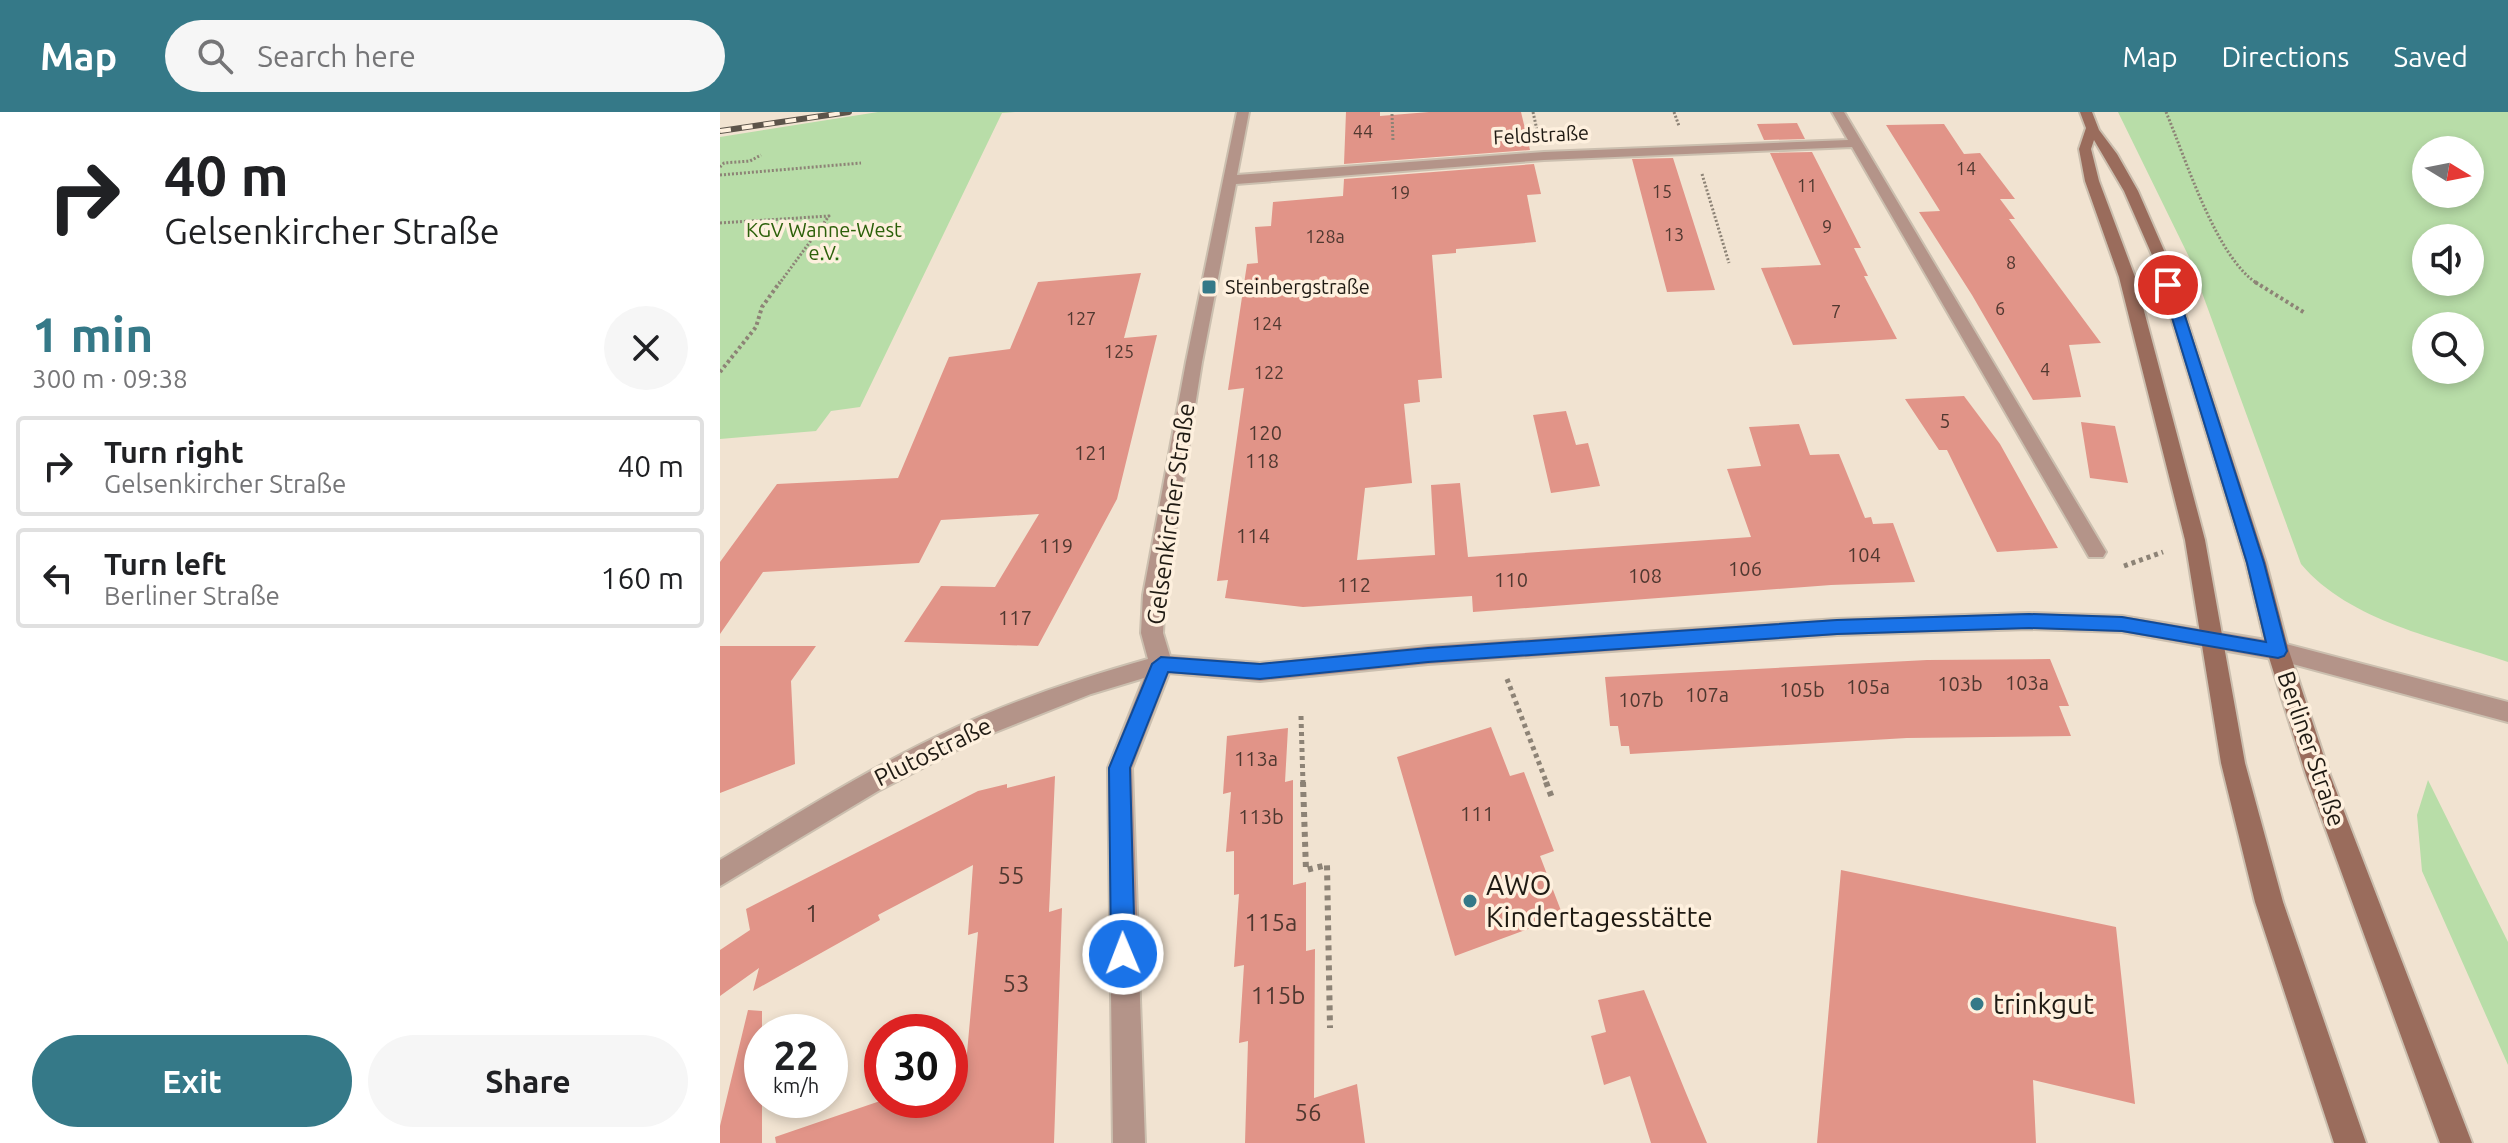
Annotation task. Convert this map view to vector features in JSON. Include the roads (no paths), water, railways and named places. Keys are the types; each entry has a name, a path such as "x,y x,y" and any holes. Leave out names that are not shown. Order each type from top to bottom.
{"main road":[{"name":"Berliner Straße","path":"2086,112 2091,130 2109,151 2141,209 2159,255 2256,563 2278,651 2318,775 2456,1143"},
{"name":"Berliner Straße","path":"2091,130 2085,149 2092,181 2127,277 2195,540 2233,763 2269,902 2350,1143"}],"street":[{"name":"Gelsenkircher Straße","path":"1161,664 1152,633 1154,595 1194,362 1243,112"},
{"path":"1838,112 2096,552"},
{"name":"Feldstraße","path":"1230,180 1467,161 1856,143"},
{"path":"1129,1143 1120,768 1161,664 1260,672 1496,650 1837,627 2029,621 2122,624 2278,651 2508,712"},
{"name":"Plutostraße","path":"720,874 869,783 969,732 1085,686 1161,664"}],"railway":[{"path":"720,131 849,112"}],"place":[{"name":"Steinbergstraße","path":"1209,287"},
{"name":"AWO Kindertagesstätte","path":"1470,901"},
{"name":"trinkgut","path":"1977,1004"}],"park label":[{"name":"KGV Wanne-West e.V.","path":"824,242"}]}
